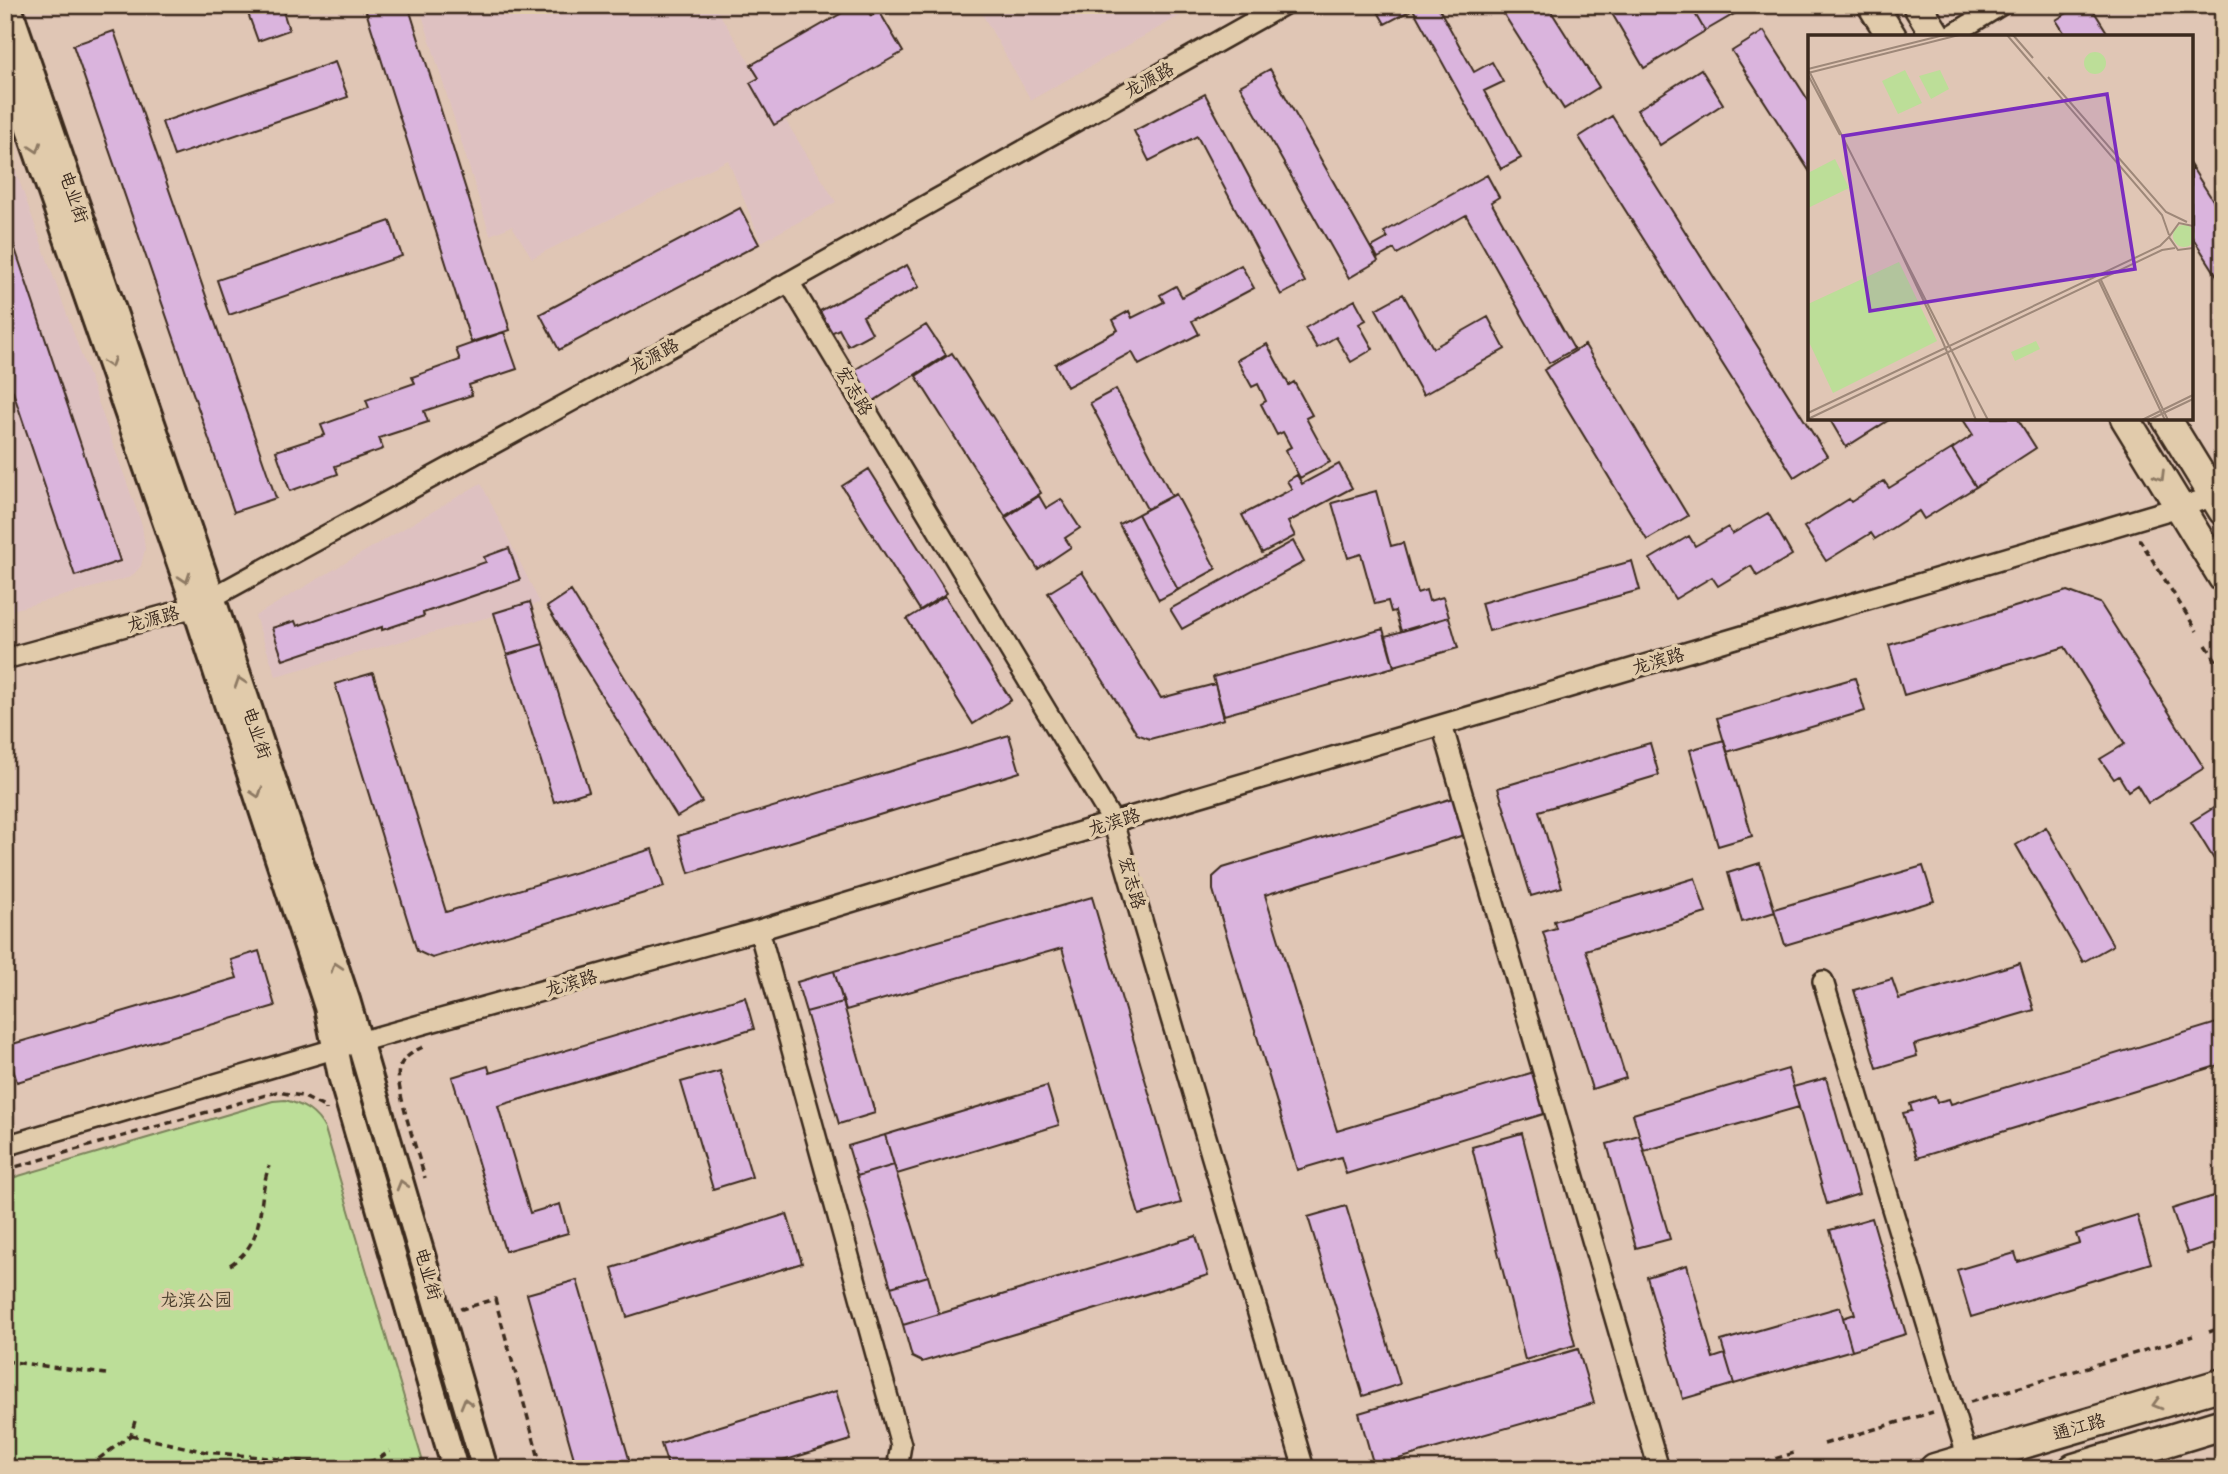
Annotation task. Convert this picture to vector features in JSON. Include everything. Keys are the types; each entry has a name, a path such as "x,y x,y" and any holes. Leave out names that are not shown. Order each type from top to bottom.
{"main road":[{"path":"1872,5 1891,35"},
{"path":"1917,5 1936,35"},
{"path":"2126,420 2223,578"},
{"path":"2167,420 2220,501"},
{"name":"通江路","path":"1935,1469 2223,1384"},
{"path":"2074,1469 2223,1424"}],"street":[{"name":"电业街","path":"8,5 204,602 327,1007 334,1049 454,1469"},
{"name":"龙源路","path":"5,659 204,602 789,282 1283,5"},
{"path":"1952,35 2001,5"},
{"name":"电业街","path":"5,60 204,602 360,1043 485,1469"},
{"name":"宏志路","path":"789,282 1113,822 1304,1469"},
{"name":"龙滨路","path":"5,1146 334,1049 759,930 1113,822 2179,507 2220,501"},
{"path":"1442,725 1659,1469"},
{"path":"759,930 901,1445 897,1469"},
{"path":"1823,981 1968,1459"}],"path":[{"path":"2127,544 2140,540 2197,631"},
{"path":"2206,645 2223,671"},
{"path":"429,1190 400,1088 398,1069 405,1058 420,1048 433,1044"},
{"path":"5,1170 277,1092 302,1096 326,1108 330,1121"},
{"path":"230,1265 242,1258 251,1246 258,1227 264,1179 269,1166"},
{"path":"459,1297 462,1309 495,1299 542,1469"},
{"path":"2208,1332 2223,1327"},
{"path":"1958,1405 2193,1336"},
{"path":"5,1361 106,1374"},
{"path":"1824,1444 1934,1412"},
{"path":"89,1466 131,1435 135,1421"},
{"path":"131,1435 206,1452 311,1462 361,1464 378,1459 390,1451"},
{"path":"1741,1469 1794,1453"},
{"path":"394,1469 398,1460"},
{"path":"2208,1469 2223,1464"}],"shaded area":[{"path":"419,5 714,5 836,202 761,242 728,160 532,258 512,226 490,235"},
{"path":"977,5 1199,5 1031,100"},
{"path":"5,141 142,525 145,549 141,566 131,577 5,612"},
{"path":"481,483 540,603 276,676 255,616"}],"green space":[{"name":"龙滨公园","path":"285,1100 309,1110 325,1129 425,1469 5,1469 5,1180 273,1101"}],"building":[{"path":"245,5 281,5 289,30 258,41"},
{"path":"364,5 408,5 510,330 471,342"},
{"path":"856,5 865,5 871,16 879,11 903,52 774,125 750,83 759,78 751,65"},
{"path":"1374,5 1437,5 1474,72 1492,62 1503,82 1484,91 1521,158 1501,169 1413,9 1385,24"},
{"path":"1498,5 1547,5 1599,87 1564,109"},
{"path":"1607,5 1690,5 1705,31 1644,68"},
{"path":"1690,5 1745,5 1746,7 1705,31"},
{"path":"2080,5 2090,5 2109,35 2066,35 2056,20"},
{"path":"114,31 276,498 234,512 73,45"},
{"path":"1764,31 1808,100 1808,169 1732,51"},
{"path":"335,62 348,97 174,156 162,122"},
{"path":"1270,69 1378,261 1349,278 1240,86"},
{"path":"1701,69 1723,104 1660,145 1637,110"},
{"path":"1205,94 1305,282 1281,295 1197,136 1149,161 1134,131"},
{"path":"1612,116 1827,456 1794,477 1579,137"},
{"path":"2193,169 2223,216 2223,285 2193,238"},
{"path":"1487,175 1499,197 1491,202 1574,349 1549,363 1466,215 1397,254 1394,249 1378,258 1372,247 1388,238 1384,232"},
{"path":"740,208 759,244 559,350 540,314"},
{"path":"5,219 120,561 75,576 5,368"},
{"path":"390,221 402,256 229,315 217,280"},
{"path":"907,265 919,287 863,316 872,333 848,346 839,329 831,333 820,311"},
{"path":"1241,265 1254,288 1192,321 1199,334 1139,365 1132,352 1067,387 1055,364 1118,330 1113,320 1129,311 1132,318 1164,302 1160,295 1176,286 1182,297"},
{"path":"1403,294 1433,348 1488,317 1505,349 1423,395 1376,309"},
{"path":"1355,300 1366,320 1359,324 1373,349 1351,362 1336,337 1317,348 1305,328"},
{"path":"926,325 946,355 872,402 853,371"},
{"path":"504,332 517,369 469,385 472,395 424,411 428,422 379,438 383,449 335,466 338,474 290,491 276,451 325,435 321,425 369,408 366,400 415,383 412,377 460,360 456,349"},
{"path":"1267,344 1289,385 1294,382 1312,415 1306,418 1330,462 1300,478 1285,450 1291,447 1283,432 1277,435 1261,404 1266,401 1258,384 1252,387 1237,360"},
{"path":"1585,345 1688,516 1647,540 1544,370"},
{"path":"952,353 1041,493 1005,516 916,376"},
{"path":"1116,389 1172,496 1147,509 1090,403"},
{"path":"1830,420 1889,420 1846,447"},
{"path":"1963,420 2018,420 2036,448 1976,487 1952,449 1973,435"},
{"path":"1952,449 1976,487 1924,519 1919,511 1875,539 1871,533 1826,561 1804,527 1884,481 1889,488"},
{"path":"1339,464 1352,488 1288,522 1295,536 1262,553 1242,515 1292,489 1287,481 1297,475 1302,484"},
{"path":"869,469 947,593 920,610 842,486"},
{"path":"1376,491 1391,546 1403,543 1417,593 1426,590 1429,601 1443,597 1449,617 1401,631 1395,611 1391,612 1388,601 1375,604 1361,554 1348,558 1332,503"},
{"path":"1176,494 1216,569 1178,590 1138,514"},
{"path":"1039,496 1046,508 1061,499 1080,528 1065,538 1071,547 1038,569 1005,518"},
{"path":"1768,513 1792,555 1757,576 1751,566 1718,586 1712,577 1675,599 1650,559 1689,536 1695,546 1728,527 1732,534"},
{"path":"1138,514 1178,590 1159,600 1119,524"},
{"path":"1293,541 1304,562 1182,629 1170,609"},
{"path":"509,548 520,580 423,613 424,616 283,660 272,628 295,621 297,626 486,562 484,557"},
{"path":"1632,561 1640,590 1489,631 1481,603"},
{"path":"1082,572 1161,698 1215,684 1224,719 1150,739 1137,734 1048,593"},
{"path":"571,591 702,802 677,817 547,607"},
{"path":"2067,591 2100,603 2204,768 2148,803 2137,785 2128,791 2119,776 2114,779 2100,759 2125,744 2065,647 1904,695 1889,645"},
{"path":"945,596 1011,700 973,724 907,619"},
{"path":"530,602 543,644 507,655 494,613"},
{"path":"1449,617 1458,648 1394,666 1386,636"},
{"path":"1383,629 1394,667 1224,715 1213,677"},
{"path":"543,644 589,791 554,802 507,655"},
{"path":"373,673 446,912 652,849 664,887 432,958 417,951 335,684"},
{"path":"1855,678 1865,711 1727,752 1717,718"},
{"path":"1009,735 1020,772 689,873 678,836"},
{"path":"1724,740 1752,836 1718,846 1690,750"},
{"path":"1650,743 1659,775 1539,811 1562,887 1531,896 1498,788"},
{"path":"1453,798 1464,835 1265,895 1337,1131 1534,1072 1547,1113 1346,1174 1341,1157 1297,1170 1213,890 1213,877 1223,868"},
{"path":"2223,802 2223,874 2191,822"},
{"path":"2046,827 2113,945 2083,962 2016,845"},
{"path":"1760,863 1775,912 1742,922 1728,873"},
{"path":"1923,866 1934,901 1785,945 1774,909"},
{"path":"1695,878 1706,913 1586,950 1626,1078 1592,1089 1543,932 1556,928 1554,921"},
{"path":"1092,897 1181,1203 1139,1215 1062,948 846,1010 834,971"},
{"path":"259,951 275,1006 17,1082 6,1046 237,978 231,960"},
{"path":"2020,963 2034,1010 1914,1045 1917,1056 1877,1068 1854,990 1892,979 1899,999"},
{"path":"834,971 843,1002 806,1012 797,982"},
{"path":"745,997 754,1029 498,1106 530,1213 560,1204 568,1233 505,1251 452,1077 488,1066 490,1073"},
{"path":"843,1002 875,1113 839,1124 806,1012"},
{"path":"2223,1021 2223,1064 1917,1158 1903,1113 1912,1111 1910,1104 1935,1096 1937,1102 1949,1099 1951,1104"},
{"path":"1788,1069 1799,1107 1644,1151 1633,1114"},
{"path":"720,1071 752,1177 713,1189 681,1082"},
{"path":"1826,1078 1859,1194 1827,1204 1793,1087"},
{"path":"1047,1086 1059,1125 897,1174 885,1135"},
{"path":"1522,1133 1575,1345 1525,1360 1472,1147"},
{"path":"885,1135 894,1165 857,1176 848,1146"},
{"path":"1639,1135 1670,1239 1636,1248 1607,1144"},
{"path":"894,1165 928,1276 891,1287 857,1176"},
{"path":"2223,1193 2223,1241 2187,1253 2172,1209"},
{"path":"1346,1206 1400,1384 1363,1396 1308,1217"},
{"path":"787,1214 802,1263 627,1317 612,1268"},
{"path":"2137,1215 2151,1263 1971,1317 1957,1270 2015,1253 2018,1262 2079,1243 2076,1234"},
{"path":"1872,1218 1906,1334 1852,1350 1843,1318 1855,1314 1830,1230"},
{"path":"1196,1236 1208,1275 922,1362 912,1357 903,1325"},
{"path":"1687,1265 1713,1358 1725,1354 1734,1384 1683,1399 1647,1277"},
{"path":"928,1276 939,1314 903,1325 891,1287"},
{"path":"577,1280 632,1469 577,1469 527,1294"},
{"path":"1840,1307 1852,1350 1734,1384 1721,1341"},
{"path":"1578,1349 1594,1403 1374,1466 1359,1413"},
{"path":"836,1391 851,1440 757,1469 669,1469 661,1444"},
{"path":"1205,1463 1207,1469 1187,1469"}]}
